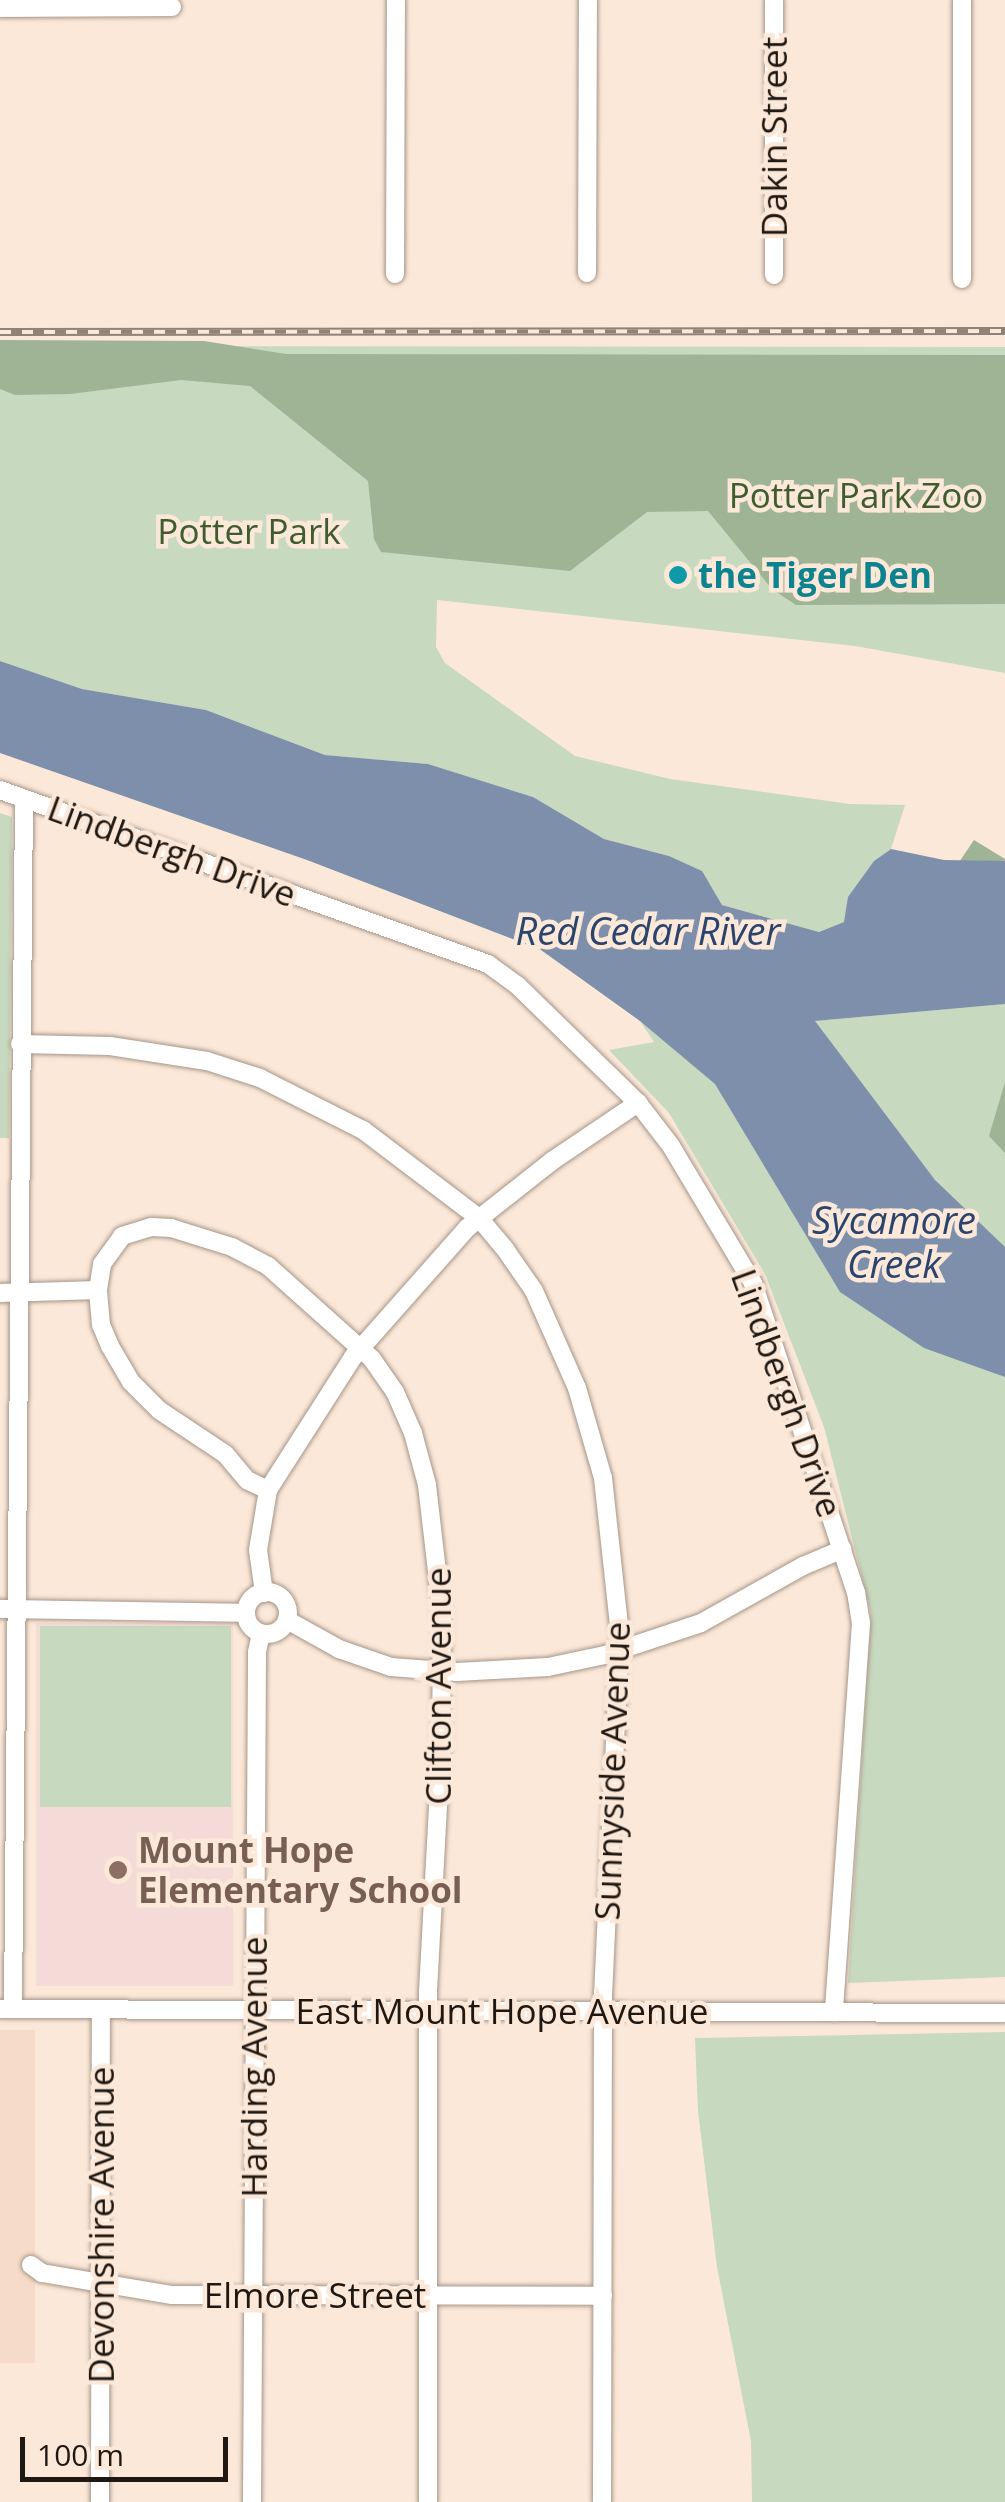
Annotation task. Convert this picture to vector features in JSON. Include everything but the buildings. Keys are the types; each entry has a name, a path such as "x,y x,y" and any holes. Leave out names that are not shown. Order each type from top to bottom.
{"street":[{"path":"395,274 396,0"},
{"path":"586,273 588,0"},
{"name":"Dakin Street","path":"774,0 774,275"},
{"path":"962,0 962,279"},
{"path":"0,8 172,7"},
{"name":"Lindbergh Drive","path":"0,790 488,964 518,985 638,1103 671,1146 753,1283 843,1549 860,1623 834,2012"},
{"path":"6,2009 8,1609 20,1293 24,799"},
{"name":"Sunnyside Avenue","path":"20,1044 159,1051 260,1078 363,1130 478,1218 534,1292 592,1434 611,1536 620,1650 604,2010 602,2502"},
{"path":"264,1592 258,1550 268,1490 362,1346 478,1218 552,1161 638,1103"},
{"name":"Clifton Avenue","path":"98,1290 102,1264 122,1236 152,1227 171,1228 232,1247 268,1266 362,1346 394,1392 413,1434 428,1485 440,1571 442,1672 428,2011 428,2502"},
{"path":"0,1292 98,1290 101,1325 131,1382 159,1410 225,1454 247,1480 268,1490"},
{"path":"287,1620 340,1649 391,1667 442,1672 548,1666 620,1650 702,1623 803,1566 843,1549"},
{"path":"264,1592 283,1600 287,1620 279,1630 261,1633 250,1625 246,1613 253,1598 264,1592"},
{"path":"8,1609 246,1613"},
{"name":"Harding Avenue","path":"252,2502 256,1652 261,1633"},
{"name":"East Mount Hope Avenue","path":"6,2009 1005,2013"},
{"name":"Devonshire Avenue","path":"100,2502 101,2009"},
{"name":"Elmore Street","path":"31,2265 42,2274 172,2295 603,2296"}],"shaded area":[{"path":"36,1623 233,1623 233,1986 36,1986"},
{"path":"0,2030 35,2030 35,2363 0,2363"}],"green space":[{"name":"Potter Park Zoo","path":"0,340 204,341 286,354 1005,355 1005,604 796,605 772,589 708,511 647,512 570,571 381,552 374,539 368,481 250,386 181,380 70,394 15,395 0,389"},
{"name":"Potter Park","path":"0,346 1005,347 1005,673 855,646 437,600 436,647 445,663 575,756 670,779 850,804 905,805 891,849 874,861 844,922 819,932 722,905 701,871 669,856 604,839 533,797 428,764 325,755 206,710 82,689 0,661"},
{"path":"0,813 12,817 9,1138 0,1138"},
{"path":"974,840 1005,859 1005,900 947,880"},
{"path":"1005,1004 1005,1977 848,1983 871,1613 824,1427 765,1274 669,1113 609,1050 654,1042 640,1021 815,1021"},
{"path":"1005,1082 1005,1153 989,1136"},
{"path":"40,1626 231,1626 231,1807 40,1807"},
{"path":"1005,2032 1005,2502 752,2502 751,2441 717,2267 698,2111 695,2038"}],"water":[{"name":"Red Cedar River","path":"0,661 82,689 206,710 325,755 428,764 533,797 604,839 669,856 702,871 722,905 819,932 844,922 848,897 874,861 891,849 944,860 1005,861 1005,1004 815,1021 935,1180 1005,1247 1005,1377 924,1348 840,1292 715,1084 640,1021 541,950 307,860 0,753"}],"railway":[{"path":"0,332 1005,331"}],"place":[{"name":"the Tiger Den","path":"678,575"},
{"name":"Mount Hope Elementary School","path":"118,1870"}],"water label":[{"name":"Sycamore Creek","path":"894,1242"}]}
